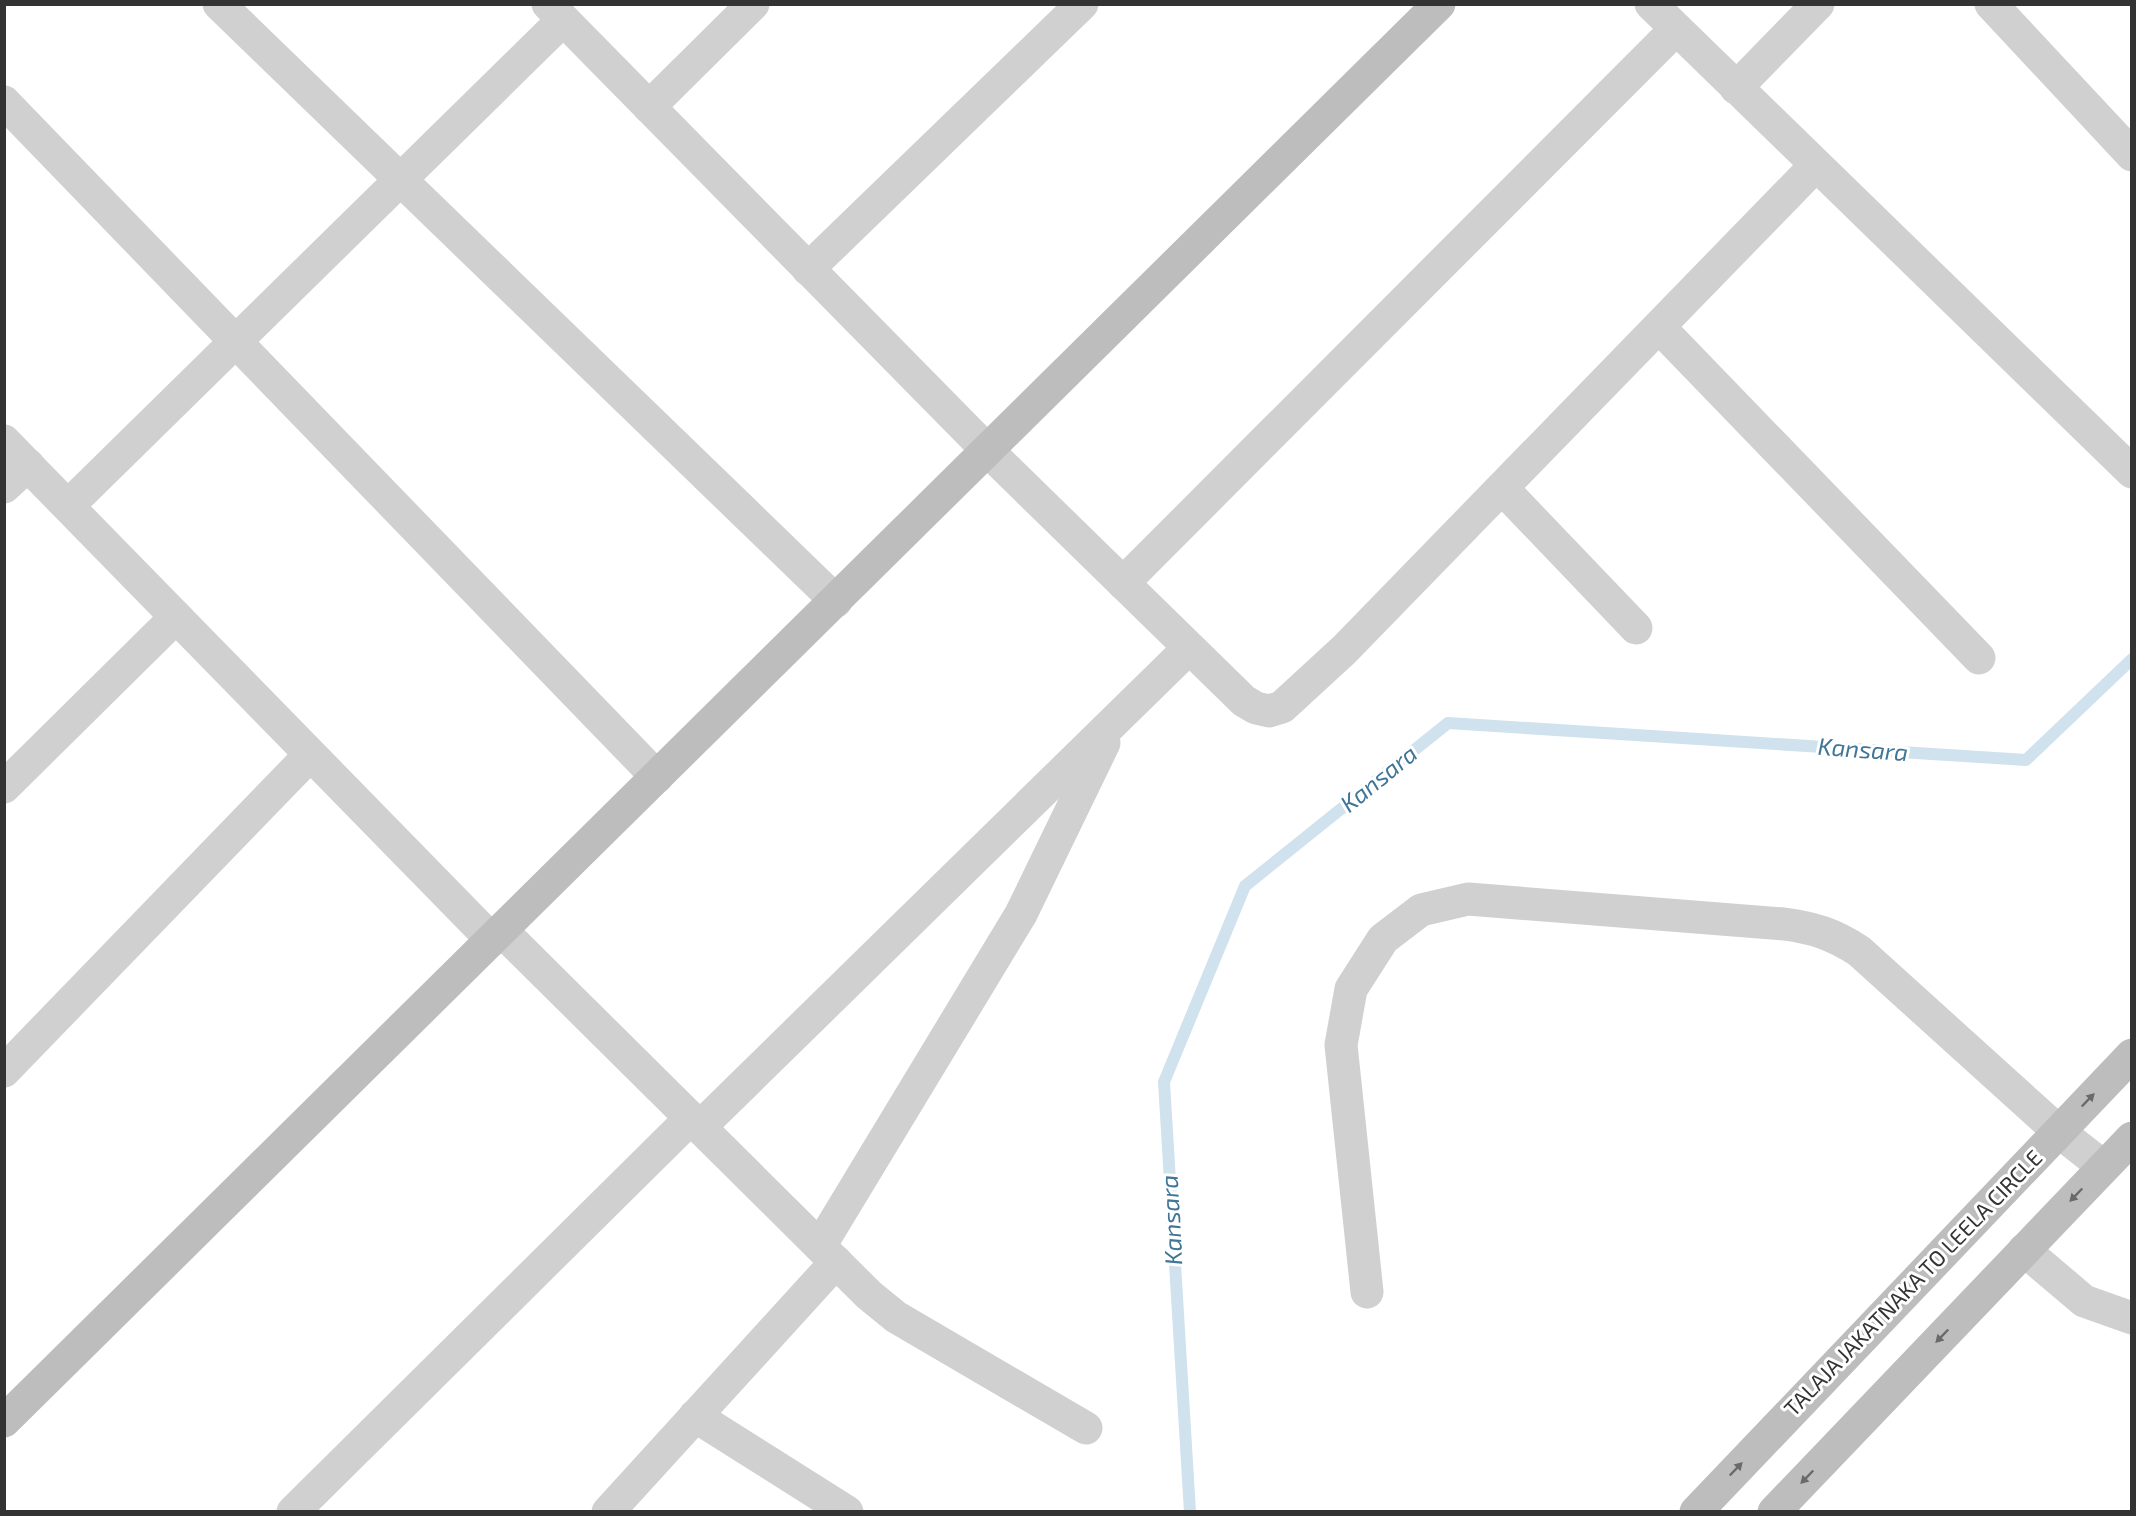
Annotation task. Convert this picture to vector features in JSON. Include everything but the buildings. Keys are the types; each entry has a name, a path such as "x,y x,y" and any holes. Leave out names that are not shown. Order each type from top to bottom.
{"street":[{"path":"219,4 836,601"},
{"path":"649,107 753,4"},
{"path":"808,269 1082,4"},
{"path":"4,1421 1439,4"},
{"path":"1651,4 2132,472"},
{"path":"1736,88 1818,4"},
{"path":"1990,4 2132,155"},
{"path":"68,506 400,180 555,12 988,451 1189,648 1244,701 1256,708 1269,711 1282,707 1344,650 1816,165"},
{"path":"1123,583 1676,29"},
{"path":"4,102 657,777"},
{"path":"1659,327 1979,658"},
{"path":"4,441 310,755 696,1123 869,1295 896,1317 1086,1428"},
{"path":"4,487 28,465"},
{"path":"1502,488 1636,628"},
{"path":"4,786 176,617"},
{"path":"293,1512 1189,648"},
{"path":"608,1512 695,1416 828,1254 1021,914 1114,722"},
{"path":"4,1071 310,755"},
{"path":"1367,1292 1341,1045 1351,989 1383,939 1421,910 1468,899 1784,924 1811,927 1837,937 1859,951 2058,1131 2104,1167"},
{"name":"TALAJA JAKATNAKA TO LEELA CIRCLE","path":"1696,1512 2132,1055"},
{"path":"1773,1512 2132,1138"},
{"path":"2024,1250 2084,1301 2132,1318"},
{"path":"695,1416 847,1512"}],"waterway":[{"name":"Kansara","path":"1190,1512 1164,1082 1245,886 1448,723 2026,760 2132,659"}]}
